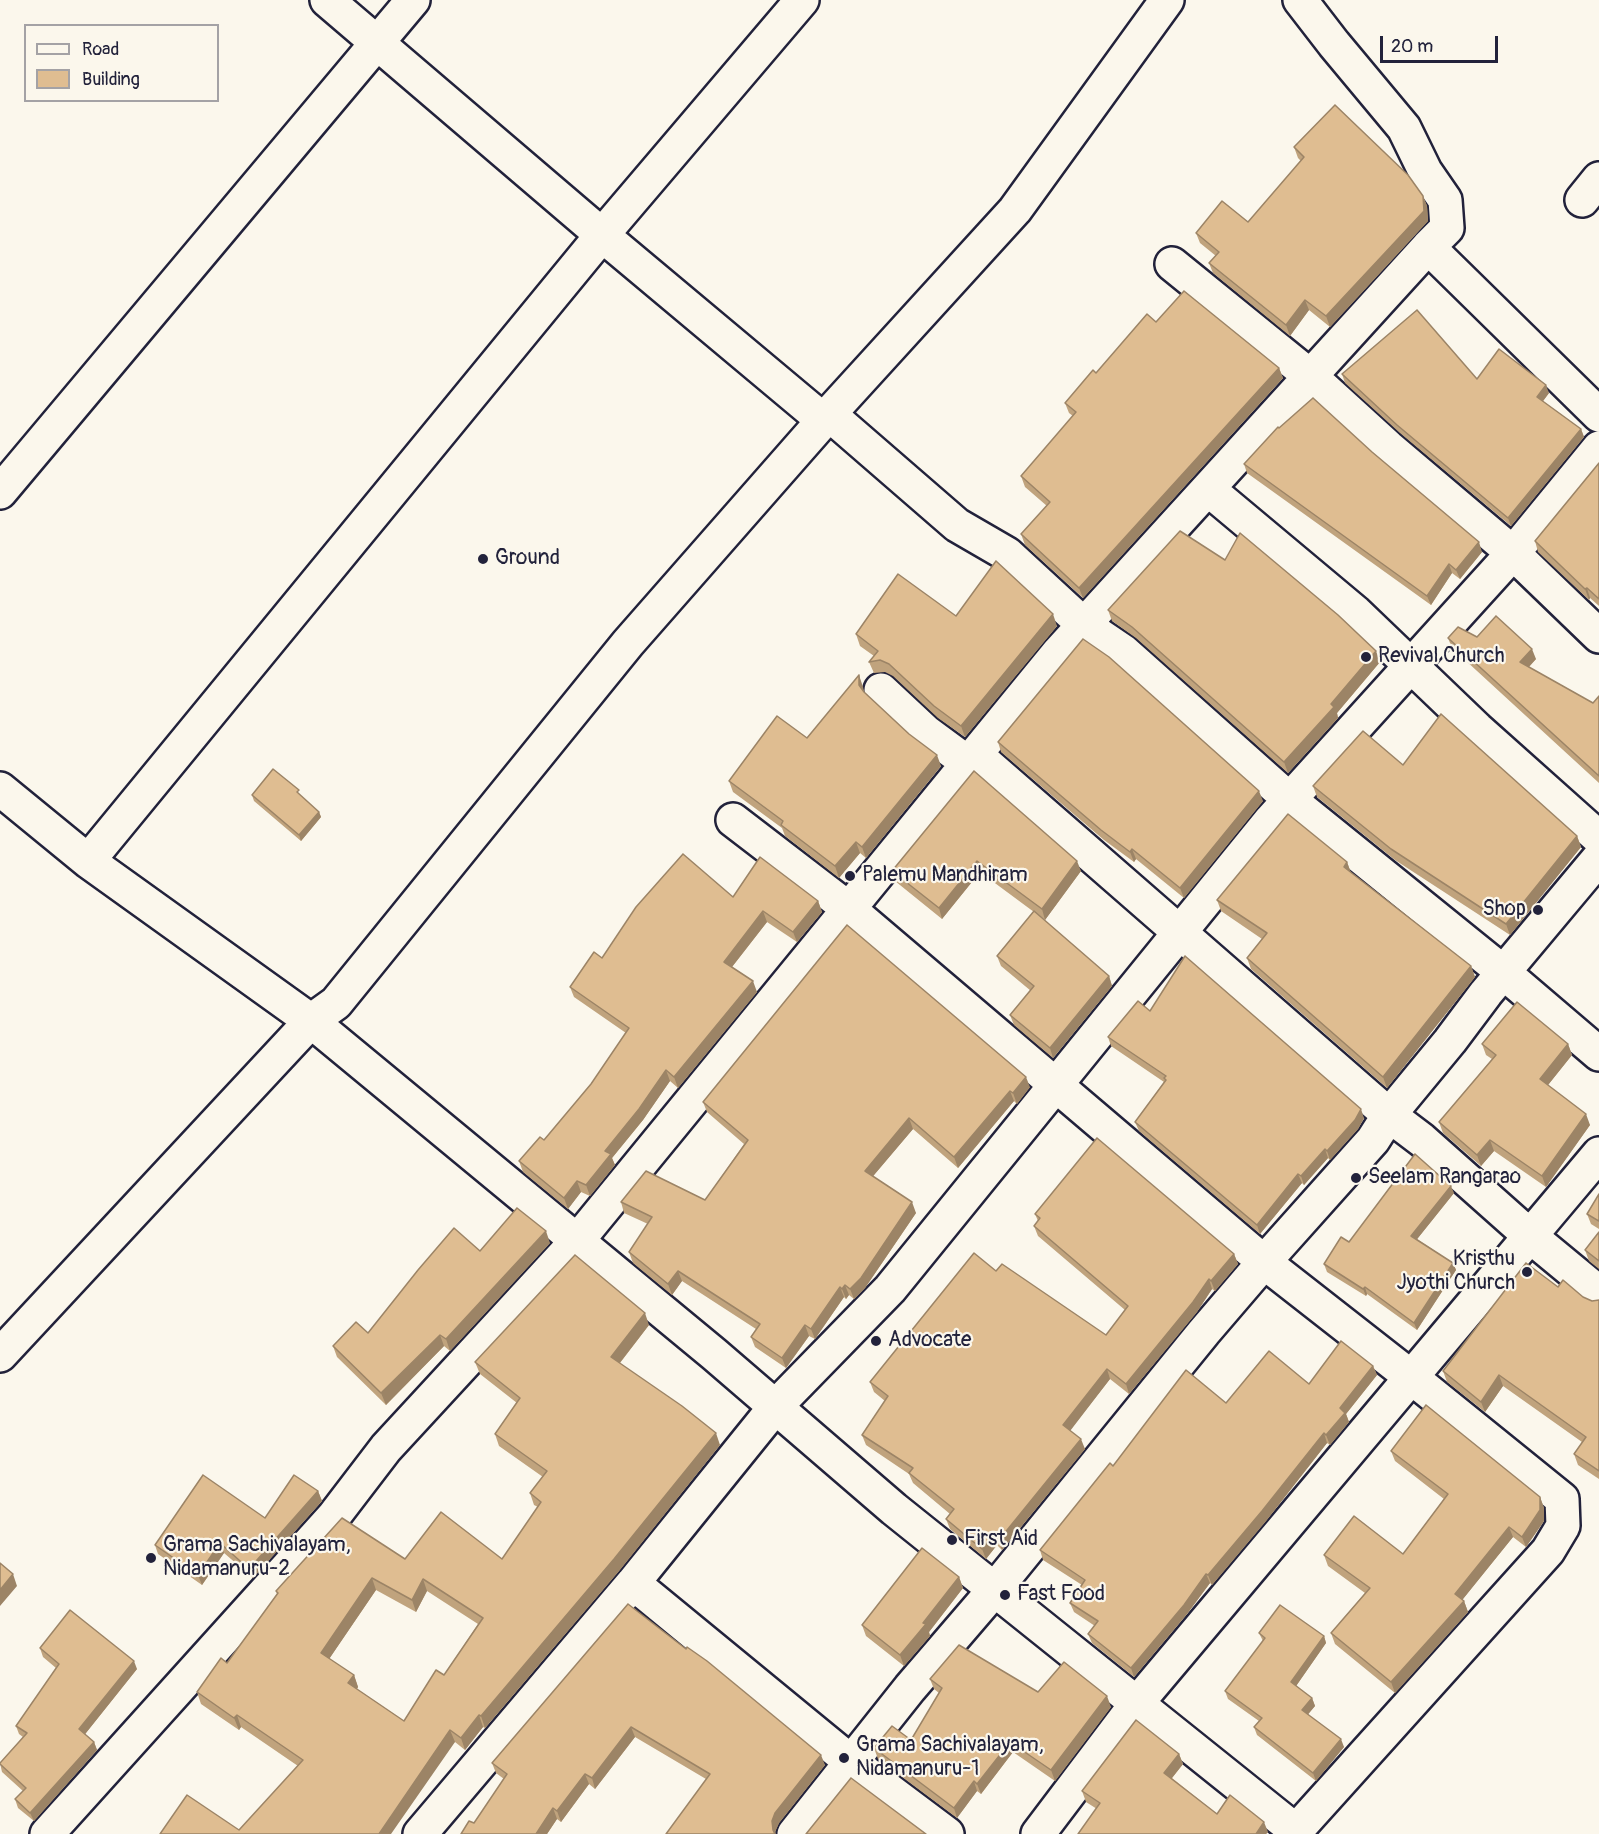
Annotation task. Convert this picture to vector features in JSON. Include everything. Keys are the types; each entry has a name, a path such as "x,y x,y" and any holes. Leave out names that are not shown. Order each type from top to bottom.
{"street":[{"path":"327,0 602,235 957,525 1007,554 1084,625 1124,652 1289,799 1503,972 1599,1054"},
{"path":"0,492 413,0"},
{"path":"88,861 602,235 802,0"},
{"path":"0,1354 311,1022 336,1003 628,643 826,417 1015,210 1167,0"},
{"path":"47,1834 334,1516 386,1448 577,1241 1059,652 1428,247 1448,228 1444,200 1425,171 1404,128 1300,0"},
{"path":"1428,247 1599,415"},
{"path":"1172,264 1310,376 1388,447 1513,553 1599,636"},
{"path":"420,1834 633,1583 776,1406 890,1289 1289,799 1513,553 1599,448"},
{"path":"1208,489 1355,612 1477,729 1599,838"},
{"path":"881,690 926,732 971,759 1045,814 1179,934 1599,1293"},
{"path":"0,789 88,861 311,1022 776,1406 894,1509 1294,1832 1548,1551 1563,1526 1562,1499 1264,1262 849,909 733,820"},
{"path":"794,1834 910,1688 995,1589 1264,1262 1372,1140 1389,1115 1503,972 1599,858"},
{"path":"1038,1834 1137,1703 1599,1154"},
{"path":"633,1583 851,1762 947,1834"}],"building":[{"path":"1335,105 1408,175 1423,196 1424,211 1326,316 1305,300 1286,325 1209,263 1219,252 1196,233 1222,201 1248,222 1304,157 1294,147"},
{"path":"1184,291 1279,368 1079,588 1021,534 1050,502 1021,476 1076,412 1065,403 1093,370 1096,373 1147,314 1156,322"},
{"path":"1417,310 1477,379 1499,349 1546,385 1537,397 1581,429 1508,518 1397,425 1342,374"},
{"path":"1313,398 1372,452 1479,542 1456,570 1449,564 1427,596 1244,464 1278,427"},
{"path":"1599,463 1599,599 1587,588 1585,589 1535,541"},
{"path":"1180,531 1225,560 1240,533 1338,615 1376,651 1331,704 1334,707 1284,762 1132,627 1108,610"},
{"path":"996,561 1053,614 961,726 934,706 889,664 880,660 869,662 878,651 856,634 898,574 956,616"},
{"path":"1496,616 1532,649 1520,662 1593,703 1599,696 1599,776 1448,638 1458,627 1477,637"},
{"path":"1083,639 1109,657 1259,791 1180,888 1132,849 1130,852 1101,830 998,742"},
{"path":"859,675 859,685 864,692 909,734 937,755 862,847 856,842 835,866 781,825 783,821 729,781 777,716 807,738"},
{"path":"1441,714 1577,836 1506,924 1391,849 1313,786 1363,731 1403,765"},
{"path":"273,769 299,790 297,792 319,812 299,835 252,795"},
{"path":"974,771 1077,861 1042,909 977,861 939,908 892,871"},
{"path":"1288,814 1347,862 1344,867 1471,966 1383,1077 1247,958 1267,933 1217,900"},
{"path":"683,854 733,897 760,857 818,901 793,932 763,911 724,962 753,981 674,1077 666,1070 639,1109 605,1151 611,1154 586,1185 577,1181 564,1198 519,1161 540,1137 544,1140 591,1084 629,1028 570,987 594,952 602,958 636,907"},
{"path":"1034,911 1109,976 1050,1048 1010,1015 1034,986 997,956"},
{"path":"847,925 1026,1077 1013,1093 1010,1091 954,1157 909,1118 865,1171 912,1202 861,1278 850,1289 845,1285 842,1289 840,1287 811,1329 805,1325 782,1358 751,1337 760,1324 678,1271 668,1284 629,1252 652,1217 621,1202 646,1171 705,1200 748,1140 703,1102"},
{"path":"1185,956 1361,1109 1355,1120 1327,1151 1325,1149 1301,1176 1298,1174 1257,1225 1135,1122 1166,1080 1164,1078 1166,1076 1108,1037 1138,1001 1150,1011"},
{"path":"1517,1002 1568,1044 1540,1079 1586,1114 1542,1176 1490,1140 1477,1155 1439,1122 1496,1055 1482,1044"},
{"path":"1097,1138 1234,1254 1211,1281 1209,1279 1126,1384 1107,1369 1063,1425 1081,1439 999,1540 993,1535 982,1549 946,1519 954,1509 909,1473 913,1468 862,1435 888,1396 870,1382 974,1253 996,1271 1002,1264 1106,1335 1128,1306 1034,1226 1040,1218 1035,1214"},
{"path":"1415,1154 1451,1186 1411,1236 1453,1263 1414,1323 1365,1287 1363,1289 1324,1264 1341,1237 1349,1242"},
{"path":"1599,1194 1599,1221 1587,1214"},
{"path":"517,1208 546,1231 446,1339 440,1335 381,1393 333,1346 356,1322 368,1333 454,1228 480,1251"},
{"path":"1599,1232 1599,1261 1585,1250"},
{"path":"575,1255 645,1313 611,1357 682,1406 716,1433 614,1559 481,1716 479,1715 461,1738 450,1730 379,1834 160,1834 187,1795 239,1830 303,1760 237,1715 234,1718 197,1692 221,1658 227,1663 278,1593 276,1591 342,1518 405,1559 441,1512 502,1559 541,1502 530,1493 547,1471 495,1434 520,1398 475,1362","holes":["372,1578 412,1600 423,1579 483,1618 444,1675 436,1670 404,1721 348,1683 354,1675 321,1653"]},
{"path":"1526,1263 1558,1287 1563,1280 1583,1297 1592,1301 1599,1300 1599,1471 1574,1454 1586,1437 1499,1375 1481,1402 1443,1371"},
{"path":"1341,1341 1373,1366 1340,1408 1345,1413 1326,1435 1324,1433 1131,1668 1088,1634 1098,1621 1070,1603 1085,1580 1040,1550 1110,1463 1113,1466 1186,1370 1226,1403 1269,1351 1309,1384"},
{"path":"1426,1405 1540,1497 1540,1510 1522,1537 1509,1527 1455,1594 1464,1601 1391,1682 1331,1633 1370,1588 1324,1555 1354,1516 1403,1554 1448,1494 1391,1451"},
{"path":"203,1475 265,1518 294,1475 318,1491 249,1569 220,1543 198,1575 155,1545"},
{"path":"922,1548 959,1577 923,1623 926,1624 900,1655 862,1625"},
{"path":"0,1563 13,1574 0,1590"},
{"path":"628,1604 686,1649 687,1647 707,1661 821,1755 775,1813 772,1821 775,1834 666,1834 710,1774 631,1727 592,1778 585,1774 557,1811 553,1808 536,1834 461,1834 469,1821 474,1823 507,1774 492,1763"},
{"path":"1280,1605 1324,1636 1291,1682 1312,1698 1302,1710 1341,1739 1313,1773 1254,1727 1262,1718 1225,1691 1265,1638 1259,1633"},
{"path":"70,1610 134,1661 79,1729 94,1742 30,1813 15,1799 26,1788 0,1763 27,1733 16,1726 59,1664 40,1648"},
{"path":"959,1645 1038,1692 1064,1662 1107,1696 1051,1770 1010,1742 977,1784 974,1781 954,1808 874,1748 892,1726 911,1740 942,1688 930,1679"},
{"path":"1136,1720 1179,1754 1164,1773 1217,1814 1230,1795 1264,1822 1256,1834 1078,1834 1100,1803 1082,1791"},
{"path":"851,1778 926,1834 806,1834"}],"place":[{"name":"Ground","path":"483,559"},
{"name":"Revival Church","path":"1366,657"},
{"name":"Palemu Mandhiram","path":"850,876"},
{"name":"Shop","path":"1538,910"},
{"name":"Seelam Rangarao","path":"1356,1178"},
{"name":"Kristhu Jyothi Church","path":"1527,1272"},
{"name":"Advocate","path":"876,1341"},
{"name":"First Aid","path":"952,1540"},
{"name":"Grama Sachivalayam, Nidamanuru-2","path":"151,1558"},
{"name":"Fast Food","path":"1005,1595"},
{"name":"Grama Sachivalayam, Nidamanuru-1","path":"844,1758"}]}
